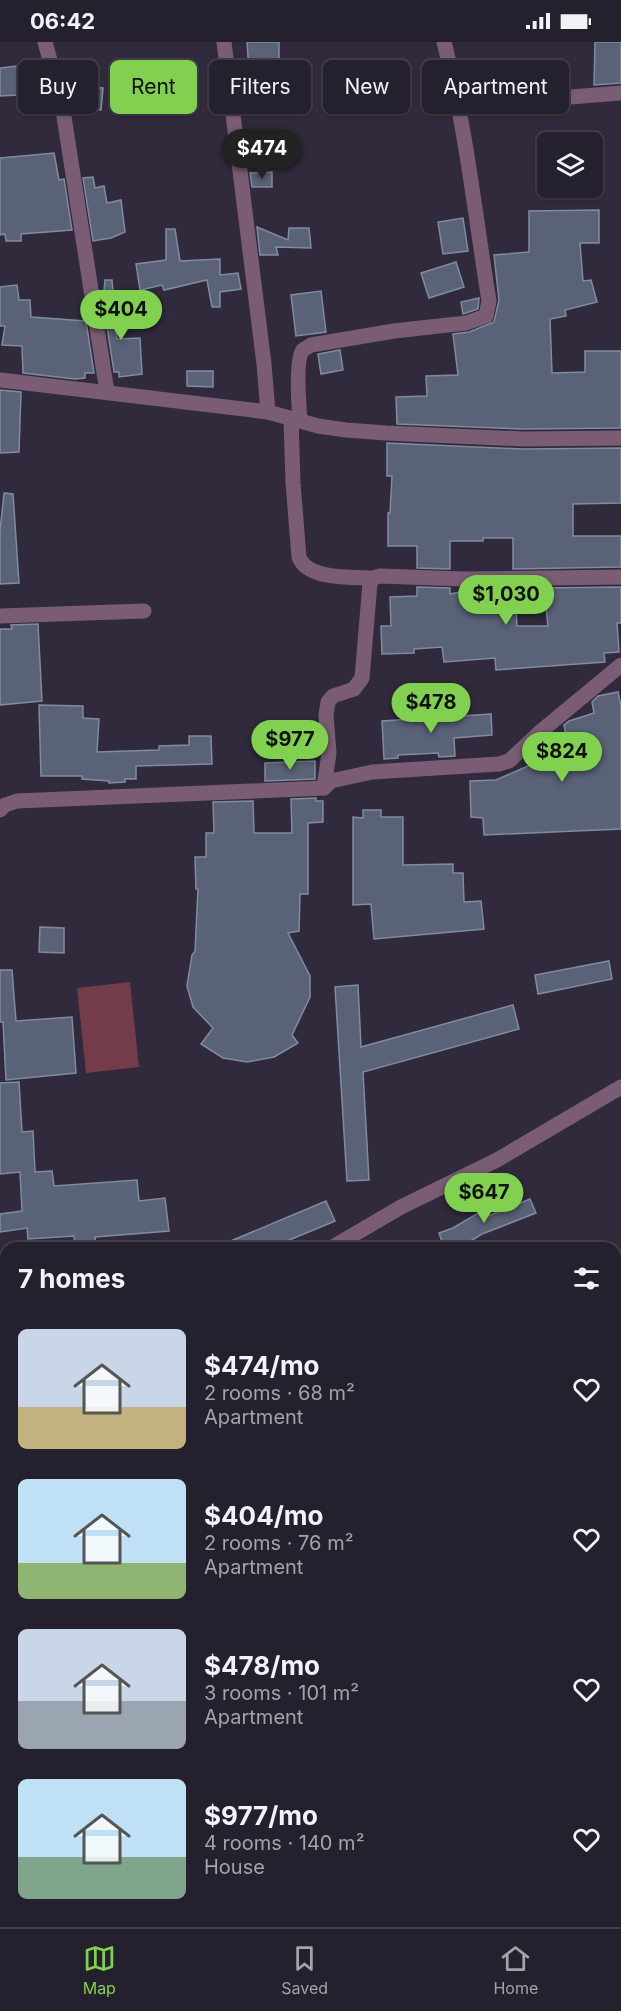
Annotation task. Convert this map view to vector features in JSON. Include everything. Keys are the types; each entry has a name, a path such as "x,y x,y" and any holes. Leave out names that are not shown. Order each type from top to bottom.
{"street":[{"path":"45,42 62,104 107,392"},
{"path":"224,42 268,412"},
{"path":"444,42 448,60"},
{"path":"569,97 621,93"},
{"path":"459,114 489,301 486,316 466,323 394,331 311,345 303,350 300,355 293,483 301,562 313,571 324,574 373,578 380,576 464,579 621,577"},
{"path":"0,380 268,412 318,426 386,434 523,439 621,438"},
{"path":"324,788 329,753 326,715 328,702 333,696 354,689 362,678 370,583 373,578"},
{"path":"0,616 144,611"},
{"path":"0,810 5,805 17,801 324,788 331,781 372,772 509,762 540,732 621,665"},
{"path":"341,1242 401,1207 497,1160 621,1087"}],"shaded area":[{"path":"130,982 139,1067 86,1073 77,988"}],"building":[{"path":"247,42 279,42 279,60 248,60"},
{"path":"595,42 621,42 621,83 594,85"},
{"path":"17,66 18,95 0,96 0,68"},
{"path":"98,88 103,88 101,110 98,110"},
{"path":"54,153 59,180 64,179 72,230 21,234 21,241 6,241 5,234 0,235 0,158"},
{"path":"272,172 272,187 252,187 250,173"},
{"path":"93,177 95,188 104,186 107,203 121,200 125,232 111,238 93,241 83,178"},
{"path":"599,210 599,243 580,243 583,281 591,280 597,302 565,310 566,316 550,319 552,373 585,372 585,351 621,351 621,428 523,429 397,424 396,397 427,396 426,376 458,375 453,334 469,332 494,322 499,300 494,255 529,252 529,211"},
{"path":"463,218 468,251 443,254 438,222"},
{"path":"257,227 288,240 289,228 309,228 311,248 276,247 278,255 260,255"},
{"path":"166,229 175,229 180,261 220,259 220,275 238,273 241,289 220,292 220,307 212,307 207,280 164,290 162,285 140,290 136,264 166,260"},
{"path":"456,262 464,287 429,298 421,273"},
{"path":"105,280 112,280 117,339 140,338 142,374 119,377 119,372 114,372 103,301"},
{"path":"17,285 19,300 30,300 31,317 86,321 94,373 85,373 85,378 75,379 23,373 22,346 2,345 5,326 0,326 0,287"},
{"path":"321,291 326,332 296,336 291,295"},
{"path":"479,298 478,309 463,314 461,302"},
{"path":"340,350 343,370 321,374 318,354"},
{"path":"187,371 213,371 213,387 187,386"},
{"path":"0,390 21,392 19,452 0,453"},
{"path":"387,443 523,449 621,448 621,503 573,504 573,536 621,536 621,567 513,569 513,538 483,538 483,541 450,541 450,569 417,568 417,546 388,546 388,513 390,513 392,476 387,476"},
{"path":"4,493 13,494 19,583 0,584 0,531"},
{"path":"417,587 450,588 450,594 477,589 515,588 517,626 548,626 544,588 621,587 621,623 617,623 619,652 604,653 605,662 496,670 495,658 444,662 442,647 414,649 414,653 382,654 381,626 391,626 390,597 417,596"},
{"path":"38,624 42,701 0,705 0,629 12,629 11,625"},
{"path":"618,692 621,706 621,829 484,835 483,818 471,817 470,781 496,780 528,766 572,764 564,725 569,721 594,713 592,702 598,696"},
{"path":"39,705 83,706 83,718 99,719 97,752 159,750 159,746 189,745 189,736 211,736 212,764 136,766 136,779 125,779 125,782 109,783 109,781 82,779 82,776 41,776"},
{"path":"491,714 492,735 454,738 455,756 439,757 438,753 398,755 398,758 384,759 382,721"},
{"path":"315,761 315,779 265,781 265,763"},
{"path":"316,798 316,801 323,801 323,822 308,823 308,894 300,894 299,931 288,933 310,976 310,997 292,1035 298,1043 274,1057 247,1062 223,1058 201,1044 213,1028 193,1007 187,986 192,955 195,951 198,889 196,889 195,857 206,857 206,833 214,833 213,802 253,801 254,833 292,833 291,799"},
{"path":"363,810 381,810 381,817 403,817 403,865 453,864 453,873 463,873 464,902 481,901 484,929 374,939 371,904 353,905 353,817 363,818"},
{"path":"40,927 64,928 64,953 39,952"},
{"path":"609,961 612,979 538,994 535,975"},
{"path":"0,970 12,970 16,1021 72,1017 76,1073 6,1080 3,1022 0,1022"},
{"path":"358,985 361,1047 513,1005 519,1029 363,1072 369,1180 347,1181 335,987"},
{"path":"19,1082 22,1132 33,1131 35,1172 52,1171 54,1186 137,1180 139,1201 165,1198 169,1231 95,1237 96,1242 75,1242 74,1236 28,1239 27,1228 0,1232 0,1214 22,1211 20,1172 0,1174 0,1083"},
{"path":"530,1199 536,1213 482,1234 469,1242 442,1242 439,1233 453,1228 485,1209 488,1216"},
{"path":"326,1201 335,1221 284,1242 228,1242"}]}
